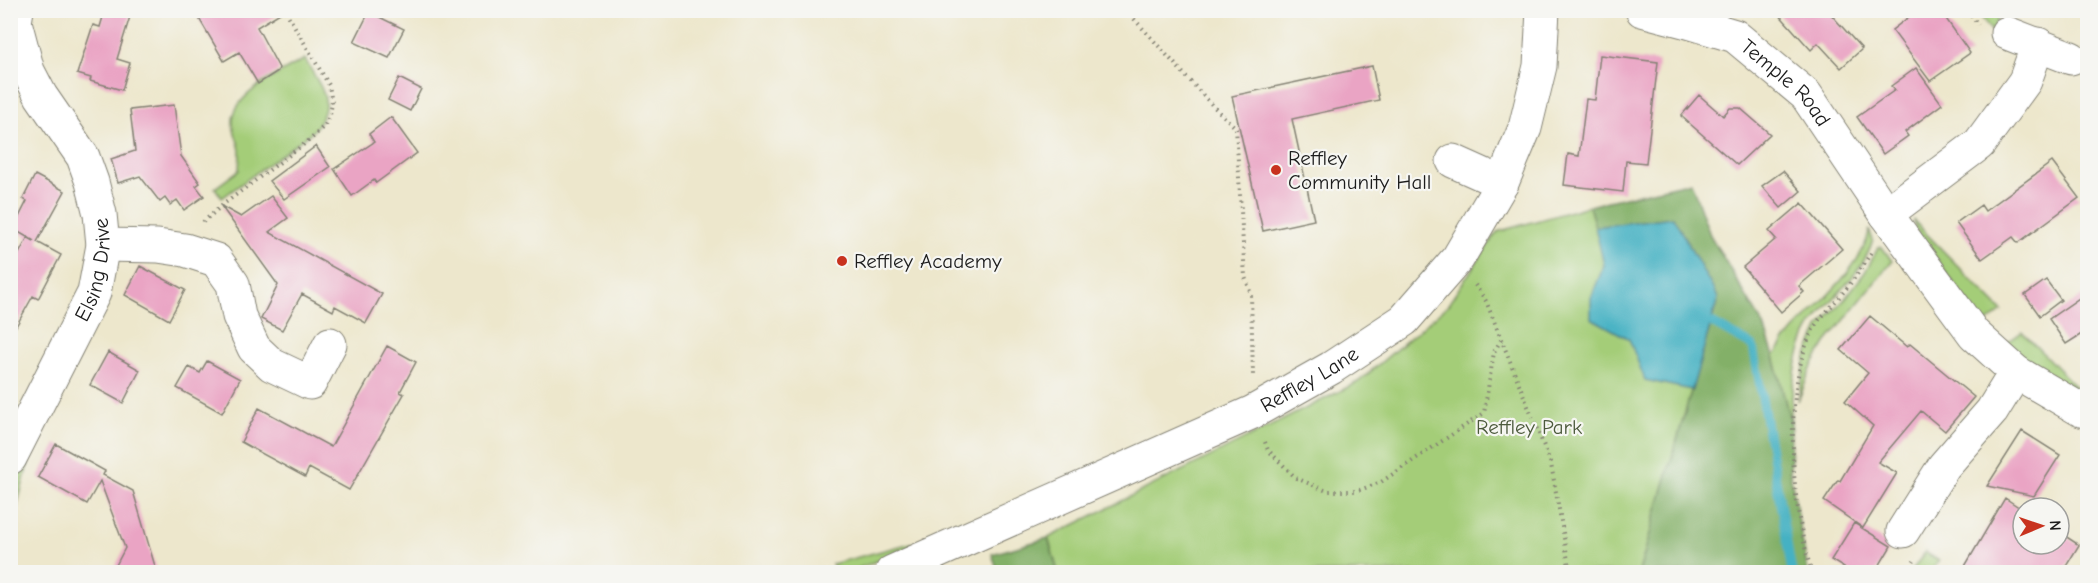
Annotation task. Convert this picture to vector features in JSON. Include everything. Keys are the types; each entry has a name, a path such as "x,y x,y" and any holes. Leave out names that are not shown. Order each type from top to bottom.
{"street":[{"name":"Elsing Drive","path":"14,442 94,293 103,245 100,214 89,173 83,157 41,96 28,71 15,22 17,10"},
{"name":"Reffley Lane","path":"892,573 1253,412 1331,369 1404,320 1458,258 1502,183 1526,128 1540,66 1543,10"},
{"name":"Temple Road","path":"1642,10 1735,36 1806,95 1887,214 1974,334 2016,372 2088,412"},
{"path":"2007,33 2071,57"},
{"path":"1887,214 1979,144 2025,81 2038,44"},
{"path":"1453,161 1502,183"},
{"path":"103,245 158,246 185,250 216,260 233,284 239,316 254,348 273,365 310,383 330,344"},
{"path":"1903,531 1944,466 1992,411 2016,372"}],"path":[{"path":"185,250 194,231 225,203 312,139 325,125 330,115 332,103 329,86 285,10"},
{"path":"1126,10 1212,105 1236,128 1245,277 1251,294 1253,412 1268,450 1296,478 1327,491 1357,491 1382,482 1484,413 1494,352 1501,340"},
{"path":"1812,573 1806,556 1793,468 1794,404 1804,353 1815,325 1861,271 1876,243 1887,214"},
{"path":"1458,258 1486,302 1551,464 1570,573"}],"green space":[{"path":"1977,11 1995,11 2000,14 1992,32"},
{"path":"305,59 324,96 324,112 320,121 312,132 222,198 215,188 239,170 240,151 233,124 236,110 251,92"},
{"path":"1691,182 1710,235 1764,326 1774,356 1791,424 1790,472 1808,572 1639,572 1718,298 1673,217 1595,227 1589,206"},
{"name":"Reffley Park","path":"1589,206 1595,226 1673,217 1718,298 1639,572 1058,572 1048,538 1358,382 1447,306 1497,232"},
{"path":"1914,221 2002,311 1984,325 1915,229"},
{"path":"1869,230 1873,240 1863,263 1814,322 1802,344 1793,385 1791,424 1774,356 1794,330 1850,270 1866,243"},
{"path":"1882,247 1892,261 1826,343 1813,364 1798,401 1806,357 1820,326 1844,300 1865,272 1878,248"},
{"path":"2022,332 2082,393 2038,370 2005,344"},
{"path":"28,447 32,450 11,528 11,484"},
{"path":"1048,538 1058,572 998,572 992,554"},
{"path":"911,543 913,546 850,572 835,572 832,564"},
{"path":"1925,552 1939,561 1931,572 1911,572"}],"water":[{"path":"1673,217 1718,298 1692,390 1645,380 1629,339 1591,318 1591,298 1604,265 1595,227"}],"building":[{"path":"105,10 132,10 117,59 130,63 122,90 90,81 91,78 77,74 93,25 100,27"},
{"path":"194,10 285,10 257,27 279,68 278,71 258,84 239,52 224,61"},
{"path":"1775,10 1827,10 1862,49 1841,68 1818,43 1811,50"},
{"path":"1918,10 1940,10 1970,53 1930,81 1892,30"},
{"path":"369,12 404,29 389,58 354,42"},
{"path":"1600,55 1658,62 1646,163 1626,161 1623,192 1564,185 1568,154 1579,156 1586,99 1595,100"},
{"name":"Reffley Community Hall","path":"1372,66 1379,100 1292,119 1314,220 1263,231 1232,96"},
{"path":"1916,68 1942,104 1905,132 1908,136 1883,154 1857,117 1895,90 1891,86"},
{"path":"399,78 421,89 410,111 388,100"},
{"path":"1699,95 1723,116 1730,108 1740,108 1770,134 1737,165 1681,116"},
{"path":"174,105 181,156 200,183 196,186 204,196 184,210 177,200 170,205 165,198 160,202 140,176 118,183 111,159 135,151 130,110"},
{"path":"391,117 417,153 376,183 374,180 352,196 334,169 374,142 369,134"},
{"path":"316,146 330,167 284,199 269,181"},
{"path":"2052,162 2079,198 2018,243 2013,237 1982,259 1956,223 1981,205 1985,211"},
{"path":"1783,171 1801,191 1781,208 1762,186"},
{"path":"35,175 65,191 37,242 61,255 38,299 33,296 10,337 10,270 28,237 13,229 27,201 23,199"},
{"path":"271,196 288,218 269,232 382,294 366,323 335,306 333,311 302,294 282,330 261,319 278,285 221,206 241,217"},
{"path":"1802,203 1842,249 1799,286 1804,292 1781,312 1743,267 1776,239 1769,231"},
{"path":"140,266 185,290 169,320 125,295"},
{"path":"2046,280 2061,300 2040,316 2025,295"},
{"path":"2088,292 2088,330 2066,344 2049,319"},
{"path":"1870,316 1907,347 1910,344 1974,397 1945,431 1921,411 1878,462 1897,473 1863,528 1824,501 1838,480 1840,481 1873,426 1845,401 1868,373 1841,350"},
{"path":"387,346 416,362 400,392 404,394 349,490 309,468 305,477 241,442 259,408 331,447"},
{"path":"108,352 140,370 123,403 90,385"},
{"path":"207,361 240,379 222,413 177,388 189,367 200,373"},
{"path":"2022,431 2060,455 2034,496 1987,486"},
{"path":"56,444 105,471 103,475 133,491 157,573 112,573 125,548 100,481 87,504 38,477"},
{"path":"2005,498 2011,502 2011,556 2071,556 2071,540 2079,545 2062,573 1961,573"},
{"path":"1854,523 1891,546 1875,573 1852,573 1831,560"}],"waterway":[{"path":"1712,323 1753,346 1792,572"}],"place":[{"name":"Reffley Community Hall","path":"1276,170"},
{"name":"Reffley Academy","path":"842,261"}]}
